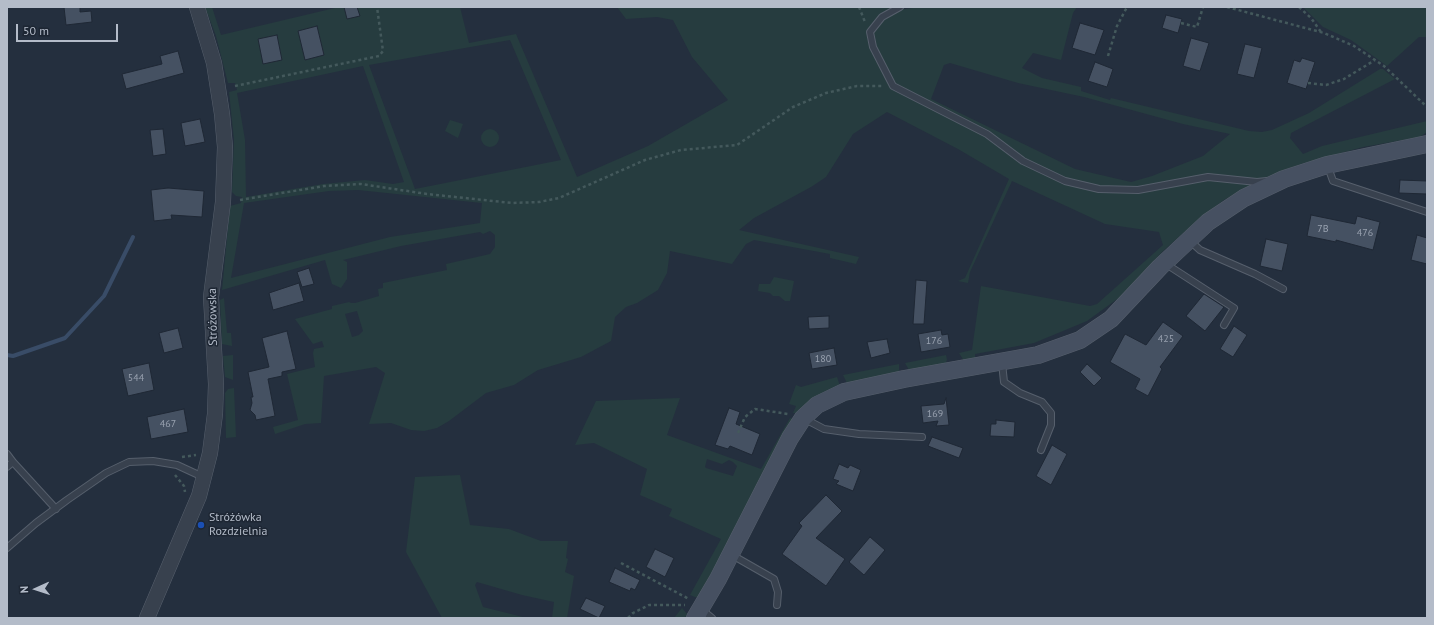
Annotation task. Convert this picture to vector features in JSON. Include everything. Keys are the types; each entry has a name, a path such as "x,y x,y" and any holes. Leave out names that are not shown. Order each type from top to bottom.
{"main road":[{"path":"703,615 730,554 790,438 803,418 817,405 844,392 904,379 1038,355 1064,346 1085,337 1111,319 1164,263 1208,222 1244,198 1284,179 1328,165 1427,144"}],"street":[{"name":"Stróżowska","path":"147,618 192,514 205,477 215,414 216,384 211,297 220,226 225,164 219,89 209,45 197,7"}],"lane":[{"path":"900,7 882,18 870,32 873,47 893,86 987,134 1023,161 1072,183 1099,189 1138,190 1208,177 1258,182 1284,179"},
{"path":"1328,165 1333,181 1427,212"},
{"path":"1189,240 1200,250 1256,274 1283,289"},
{"path":"1164,263 1234,308 1224,325"},
{"path":"1002,362 1004,382 1020,393 1042,402 1050,413 1051,425 1041,450"},
{"path":"803,418 824,429 859,434 922,437"},
{"path":"7,454 56,508"},
{"path":"7,548 56,508 106,473 129,462 152,461 177,465 205,477"},
{"path":"7,467 13,462"},
{"path":"730,554 774,579 778,592 777,605"}],"path":[{"path":"235,86 379,56 383,51 377,7"},
{"path":"859,7 870,32"},
{"path":"1108,56 1117,26 1127,7"},
{"path":"1181,23 1197,27 1202,7"},
{"path":"1227,7 1321,32 1354,46 1375,60 1427,107"},
{"path":"1299,7 1311,18 1321,32"},
{"path":"1308,84 1326,85 1344,78 1375,60"},
{"path":"240,200 324,186 361,184 427,194 512,203 539,202 559,198 645,160 680,150 737,145 793,107 826,93 857,86 893,86"},
{"path":"738,433 745,417 755,409 785,414"},
{"path":"621,563 688,598"},
{"path":"628,618 633,613 649,605 683,605"}],"green space":[{"path":"205,7 212,7 221,35 339,7 460,7 469,43 516,34 577,177 648,146 728,100 692,57 673,20 657,17 626,19 617,7 896,7 898,10 920,7 1077,7 1073,13 1061,60 1033,53 1022,68 1042,78 1081,87 1081,91 1110,100 1111,98 1249,131 1262,132 1272,130 1309,113 1380,69 1383,69 1395,79 1291,133 1290,138 1303,154 1322,146 1427,121 1427,132 1420,137 1363,147 1301,164 1251,185 1224,200 1199,219 1162,252 1120,297 1087,321 1034,343 975,354 975,360 964,361 959,353 972,350 981,286 1090,306 1097,304 1163,245 1159,232 1105,224 1012,181 970,272 968,283 958,281 965,278 1009,179 958,149 887,112 853,134 826,177 811,187 754,218 739,230 859,257 856,264 830,258 830,254 754,240 746,244 732,264 670,251 667,273 658,290 637,303 626,307 615,317 611,341 581,357 538,370 514,385 486,393 449,421 437,428 424,431 411,430 391,423 369,424 385,373 376,367 324,376 321,423 305,424 275,434 273,427 298,420 287,374 315,367 313,353 314,349 324,347 322,341 313,344 295,319 332,309 332,306 349,302 355,303 379,296 378,289 383,288 383,283 447,270 446,264 490,254 495,247 495,235 490,231 483,234 480,232 401,246 343,260 347,262 347,279 341,288 332,284 325,260 222,290 230,206 241,203 242,197 236,196 232,192 234,140 229,92 237,90 235,83 228,83 216,36","holes":["510,40 561,160 415,189 369,65","950,63 1018,83 1084,97 1183,124 1230,134 1203,156 1152,176 1131,182 1075,169 931,99 944,65","363,66 404,182 393,184 365,180 323,184 246,197 245,140 237,93","358,190 482,203 480,223 390,237 231,278 244,203 329,191","357,311 363,331 359,335 352,337 345,314"]},
{"path":"1303,7 1427,7 1427,37 1419,37 1387,66 1351,40 1323,27"},
{"path":"450,120 463,124 458,138 445,131"},
{"path":"490,129 494,130 498,134 498,142 494,146 490,147 486,146 482,142 481,138 482,134 486,130"},
{"path":"774,277 794,281 790,301 785,301 779,296 773,296 770,293 758,291 759,284 770,284"},
{"path":"224,298 227,333 231,333 232,346 222,344 220,300"},
{"path":"233,355 233,380 225,377 223,356"},
{"path":"946,355 947,360 945,364 909,370 905,363"},
{"path":"899,364 899,372 892,375 847,383 843,375"},
{"path":"837,377 840,386 822,393 798,413 793,413 796,406 789,404 796,385 801,387"},
{"path":"234,388 236,437 226,438 225,393 228,389"},
{"path":"680,398 667,435 761,469 790,418 794,419 699,597 690,595 721,539 669,516 672,509 640,495 647,469 594,443 575,445 596,401","holes":["707,459 722,464 729,460 737,466 733,476 705,467"]},
{"path":"460,475 470,525 509,529 541,541 568,541 566,558 568,559 565,572 574,576 567,618 552,618 554,602 522,595 477,582 475,585 483,607 527,618 442,618 406,552 415,477"},
{"path":"682,608 687,614 685,618 674,618"}],"building":[{"path":"64,7 80,7 80,12 91,11 92,22 66,25"},
{"path":"344,7 357,7 360,16 347,19"},
{"path":"1166,15 1182,19 1178,33 1162,28"},
{"path":"1080,23 1104,30 1095,55 1072,48"},
{"path":"317,26 324,55 305,60 298,31"},
{"path":"277,35 282,60 263,64 258,39"},
{"path":"1191,38 1209,43 1200,71 1183,66"},
{"path":"1245,44 1262,48 1254,78 1237,74"},
{"path":"178,51 184,73 126,89 122,74 162,64 160,56"},
{"path":"1302,58 1315,62 1306,89 1287,83 1294,60 1300,62"},
{"path":"1095,62 1113,69 1107,87 1088,81"},
{"path":"200,119 205,142 185,146 181,123"},
{"path":"163,129 166,154 153,156 150,130"},
{"path":"1400,180 1427,181 1427,194 1399,193"},
{"path":"168,188 204,191 202,217 171,215 172,219 154,221 151,190"},
{"path":"1311,215 1355,224 1357,216 1380,222 1373,250 1336,240 1336,242 1307,236"},
{"path":"1417,235 1427,238 1427,264 1411,260"},
{"path":"1266,239 1288,244 1282,271 1260,266"},
{"path":"309,268 314,284 302,287 297,272"},
{"path":"916,280 927,281 924,324 913,324"},
{"path":"299,283 304,301 273,310 269,293"},
{"path":"1204,294 1224,307 1205,331 1186,316"},
{"path":"829,316 829,328 809,329 808,317"},
{"path":"1163,322 1183,336 1160,367 1162,369 1148,396 1135,389 1140,379 1110,362 1125,334 1146,345"},
{"path":"1234,326 1247,335 1233,357 1220,349"},
{"path":"178,328 183,348 164,353 159,333"},
{"path":"941,330 942,335 948,334 950,347 921,352 918,334"},
{"path":"287,331 296,369 282,372 282,376 268,379 275,416 256,420 255,415 250,410 252,403 251,397 253,397 248,372 269,367 262,338"},
{"path":"887,339 890,353 871,358 867,342"},
{"path":"834,348 837,365 812,369 809,353"},
{"path":"149,363 154,390 128,396 122,369"},
{"path":"1087,364 1102,378 1094,386 1080,372"},
{"path":"946,398 949,425 936,426 938,421 923,423 921,406 944,404"},
{"path":"729,408 740,412 736,424 760,434 752,455 730,446 728,449 715,445"},
{"path":"184,409 188,432 151,439 147,417"},
{"path":"996,420 1015,422 1014,437 990,436 991,424 996,424"},
{"path":"932,437 963,448 959,458 928,446"},
{"path":"1052,445 1067,454 1051,485 1036,476"},
{"path":"839,464 848,468 850,465 861,470 853,491 836,484 839,481 833,479"},
{"path":"826,495 842,511 816,538 845,559 826,586 782,554 802,526 799,523"},
{"path":"870,537 885,550 864,575 849,562"},
{"path":"655,549 674,558 665,577 646,567"},
{"path":"615,568 640,580 635,590 631,588 630,591 609,582"},
{"path":"586,598 605,606 599,618 580,609"}],"waterway":[{"path":"7,355 13,356 65,338 104,296 133,237"}],"place":[{"name":"Stróżówka Rozdzielnia","path":"201,525"}]}
